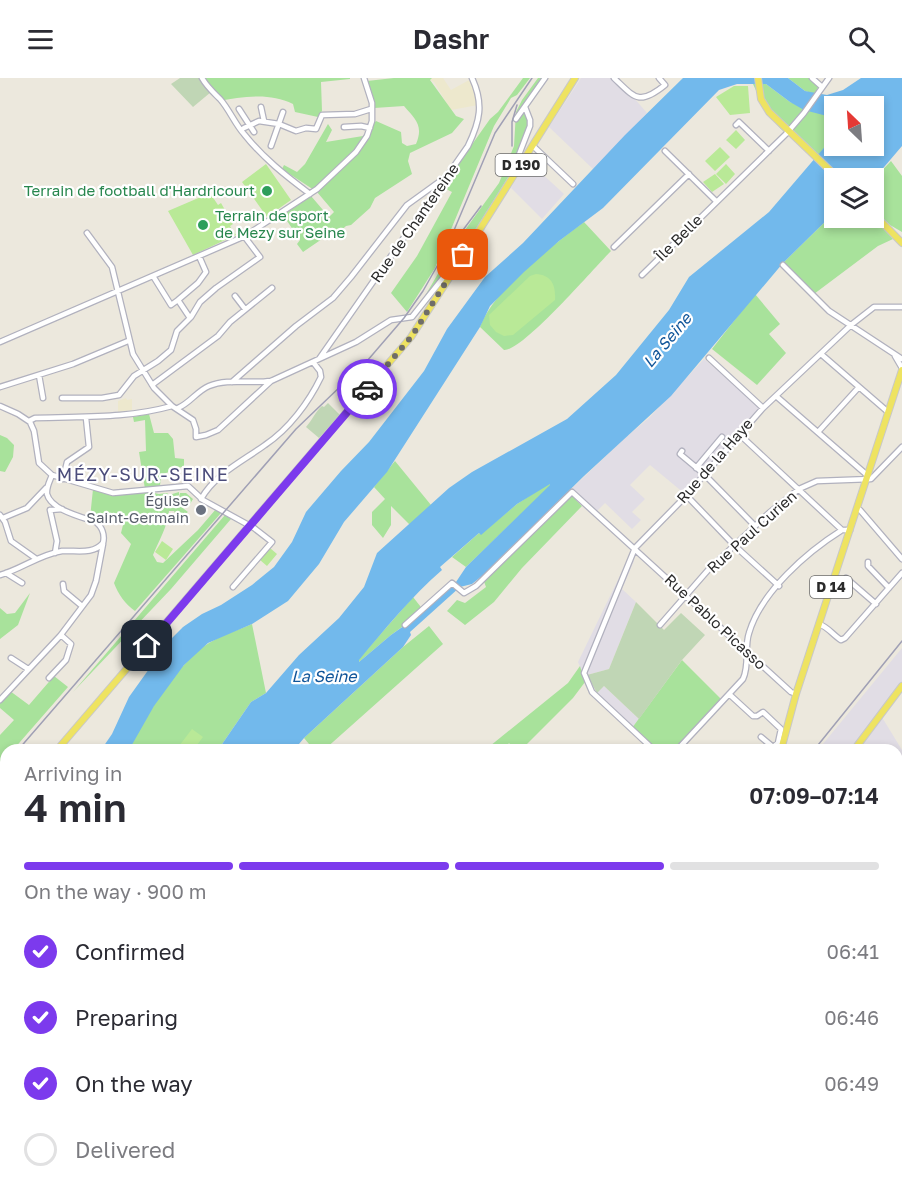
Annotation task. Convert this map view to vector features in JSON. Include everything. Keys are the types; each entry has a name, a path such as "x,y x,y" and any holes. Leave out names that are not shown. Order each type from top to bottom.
{"main road":[{"name":"D 190","path":"63,744 411,337 517,171 519,163 533,146 576,78"},
{"path":"758,81 768,106 789,131 828,168"},
{"path":"884,224 901,240"},
{"name":"D 14","path":"783,744 796,694 902,369"},
{"path":"858,744 902,686"}],"street":[{"path":"201,78 209,90 221,100 234,122 257,149 274,166 310,194"},
{"path":"0,342 244,236 310,194 365,141 372,119 369,112 372,101 364,78"},
{"name":"Rue de Chantereine","path":"319,359 468,146 479,122 479,100 472,78"},
{"path":"516,119 545,78"},
{"path":"614,78 637,98 652,94 665,86 659,78"},
{"path":"812,78 820,89"},
{"name":"Île Belle","path":"642,274 789,131 829,78"},
{"path":"261,107 264,121"},
{"path":"519,163 530,126 525,107"},
{"path":"239,109 254,132"},
{"path":"271,146 283,112"},
{"path":"244,128 249,124 264,121 296,130 306,128 313,130 316,129 321,115 369,112"},
{"path":"736,125 739,122 769,151"},
{"path":"344,127 370,128"},
{"path":"533,146 573,184"},
{"path":"665,151 716,201"},
{"path":"234,380 342,289 407,205 436,186 449,174"},
{"path":"614,247 689,174"},
{"path":"87,233 112,267 128,341 133,354 152,385 193,420 196,437 218,430 271,381"},
{"path":"62,398 102,398 119,395 134,376 171,350 177,330 190,318 200,302 260,257 244,236"},
{"path":"153,276 171,305 198,283 206,272 200,256"},
{"path":"783,265 818,301 851,326 902,359"},
{"path":"29,421 37,418 134,415 175,407 206,387 234,380 258,383 271,381 362,339 391,320 414,316 446,274 453,273"},
{"path":"152,385 218,336 230,322 272,288"},
{"path":"235,296 245,309"},
{"path":"178,300 190,318"},
{"name":"Rue de la Haye","path":"648,744 592,692 585,679 584,669 630,565 635,548 686,495 763,408 851,326 874,307 902,307"},
{"path":"0,387 73,364 128,341"},
{"path":"821,354 888,412"},
{"path":"893,354 902,369"},
{"path":"709,358 763,408"},
{"path":"202,499 208,488 226,471 267,445 294,419 321,377 320,371 313,362"},
{"path":"39,375 43,398"},
{"path":"818,432 859,387"},
{"path":"776,396 867,478 873,478 902,447"},
{"path":"0,406 29,421 34,431 39,463 52,475 112,493 188,486 202,499 251,526 272,542 233,587"},
{"path":"63,479 67,462 89,447 86,418"},
{"path":"739,434 842,530"},
{"path":"696,468 722,437"},
{"path":"716,443 725,450"},
{"path":"682,451 680,454 704,474 754,526"},
{"path":"35,558 11,541 1,517 27,508 47,487 52,475"},
{"name":"Rue Paul Curien","path":"660,625 663,618 754,526 799,489 811,483 826,480 867,478"},
{"path":"0,700 61,635 92,595 96,581 103,543 100,526 96,522 62,509 51,501 47,495 47,487"},
{"path":"194,490 208,488"},
{"name":"Rue Pablo Picasso","path":"405,625 452,582 464,592 476,586 572,492 791,692 796,694"},
{"path":"686,495 735,546 778,586"},
{"path":"55,553 57,541 50,510 62,509"},
{"path":"857,509 902,559"},
{"path":"683,744 746,673 749,633 758,609 806,556 842,530 850,530"},
{"path":"3,574 35,558 55,553 91,551 103,543"},
{"path":"896,551 902,545"},
{"path":"868,562 868,566 889,588"},
{"path":"819,624 838,638 845,638 902,573"},
{"path":"3,574 22,583"},
{"path":"846,578 876,604"},
{"path":"63,584 63,591 82,606"},
{"path":"50,678 66,660 71,644 61,635"},
{"path":"11,658 27,669"},
{"path":"0,691 6,692"},
{"path":"729,694 753,716 763,712 781,729 777,744"},
{"path":"761,737 769,744"}],"shaded area":[{"path":"443,78 451,90 471,79 478,105 451,110 434,82 430,80"},
{"path":"581,78 611,78 647,113 593,169 549,127"},
{"path":"524,166 533,174 538,170 564,194 542,219 511,188"},
{"path":"704,359 761,407 685,494 650,465 630,485 645,499 632,512 641,520 632,529 605,503 593,515 568,492 649,418"},
{"path":"126,398 127,400 132,399 132,410 118,412 118,401"},
{"path":"629,557 634,561 622,589 636,602 609,669 587,675 596,693 604,686 639,719 632,728 590,690 578,662"},
{"path":"902,648 902,684 880,714 898,744 823,744"}],"green space":[{"path":"180,78 200,78 211,92 193,107 171,84"},
{"path":"200,78 350,79 321,82 322,111 318,117 295,112 293,104 275,98 256,96 218,101"},
{"path":"432,78 430,80 456,116 464,119 452,133 410,153 408,161 412,174 375,198 370,208 351,225 346,226 334,237 322,239 303,252 297,244 300,240 283,215 311,196 329,217 334,212 317,192 282,169 284,165 297,172 305,164 328,124 332,130 326,142 363,136 376,121 401,132 402,143 407,146 416,144 419,127 404,106 374,108 367,81"},
{"path":"523,78 530,78 517,95 511,98 494,126 435,268 407,312 391,293 417,256 452,192 442,187 490,119 498,112"},
{"path":"538,78 542,78 521,108 527,114 529,123 512,171 452,267 440,278 418,308 457,241 499,183 514,146 516,112"},
{"path":"788,78 810,78 819,85 815,94 805,91"},
{"path":"753,84 766,84 790,102 824,115 824,148 815,159 780,128 765,110"},
{"path":"734,86 748,86 750,113 730,115 716,97"},
{"path":"736,130 745,140 736,149 726,140"},
{"path":"720,147 730,157 715,171 705,161"},
{"path":"891,161 902,176 902,232 884,219 884,168"},
{"name":"Terrain de football d'Hardricourt","path":"266,164 291,200 267,217 242,182"},
{"path":"726,164 735,174 726,184 716,174"},
{"path":"715,174 724,184 712,192 703,182"},
{"name":"Terrain de sport de Mezy sur Seine","path":"210,193 218,205 221,203 233,224 230,226 236,235 193,255 168,211"},
{"path":"584,222 611,251 526,338 504,350 480,327 487,313 497,298 525,269"},
{"path":"824,223 824,228 883,228 893,239 878,246 814,294 783,263"},
{"path":"536,274 552,282 555,300 513,335 504,336 496,332 490,325 489,315 530,276"},
{"path":"755,294 780,324 769,334 786,353 757,385 712,349"},
{"path":"328,403 340,415 319,438 306,427 320,408"},
{"path":"149,414 154,433 168,433 173,439 175,458 184,459 184,466 161,475 160,486 145,489 139,452 146,451 145,420 134,422 133,417"},
{"path":"0,435 14,445 13,457 5,472 0,471"},
{"path":"395,461 431,505 410,525 391,506 391,525 383,538 372,525 372,512 385,499 374,487"},
{"path":"549,483 551,485 466,567 452,557 517,504"},
{"path":"93,489 113,494 145,491 169,495 179,492 179,495 167,499 171,508 180,506 188,512 178,519 174,511 169,511 165,528 153,555 157,562 163,563 198,530 216,509 221,513 135,611 122,598 114,583 131,544 121,533 123,525 117,517 103,517 97,521 90,518"},
{"path":"568,492 582,506 522,568 494,602 465,625 447,611 457,600 465,603 486,587 482,576"},
{"path":"180,493 186,493 193,499 190,504 183,505 178,502"},
{"path":"225,515 231,519 171,589 73,692"},
{"path":"162,541 173,549 166,560 155,552"},
{"path":"270,548 277,554 267,566 260,560"},
{"path":"30,593 18,625 0,639 0,608 7,614 15,613"},
{"path":"413,597 424,611 359,662 358,660"},
{"path":"636,602 664,630 681,613 705,635 682,660 639,719 604,686 597,693 587,675 609,669"},
{"path":"252,624 266,693 251,702 222,744 132,744 174,676 198,651 225,635"},
{"path":"429,626 443,644 331,744 309,744 304,738"},
{"path":"682,660 722,700 680,744 650,744 632,728"},
{"path":"580,666 585,682 573,698 527,744 492,744 568,683"},
{"path":"54,676 68,687 18,744 0,744 0,735 14,720 0,708 0,702 10,691 29,705"},
{"path":"192,729 203,737 198,744 181,744"}],"water":[{"name":"La Seine","path":"683,78 788,78 805,91 827,95 843,90 861,78 902,78 902,146 883,168 824,168 824,223 783,263 671,396 584,476 482,576 472,584 460,587 410,632 411,635 403,647 299,744 222,744 251,702 266,693 299,655 339,618 364,587 377,553 449,488 472,472 567,419 616,375 669,310 689,277 769,212 824,148 824,156 884,156 884,96 824,96 824,115 804,110 766,84 737,84 719,90 603,208 559,241 490,306 480,327 387,472 344,522 319,564 288,601 252,624 208,643 184,665 154,706 132,744 105,744 129,697 169,641 183,627 252,585 274,567 292,542 306,512 369,442 424,371 447,329 485,277 523,243 625,135","holes":["550,484 466,567 452,588 359,662 399,614 442,570 440,567 517,504"]}],"railway":[{"path":"23,744 296,429 367,361 404,318 423,291 444,254 495,133 532,78"},
{"path":"512,146 512,122 517,105"},
{"path":"457,238 481,206"},
{"path":"819,744 902,641"}],"way so far":[{"path":"367,389 412,336 463,255"}],"place":[{"name":"Terrain de football d'Hardricourt","path":"267,191"},
{"name":"Terrain de sport de Mezy sur Seine","path":"203,225"},
{"name":"Église Saint-Germain","path":"201,510"}],"district":[{"name":"MÉZY-SUR-SEINE","path":"143,475"}],"route":[{"path":"147,646 367,389"}]}
